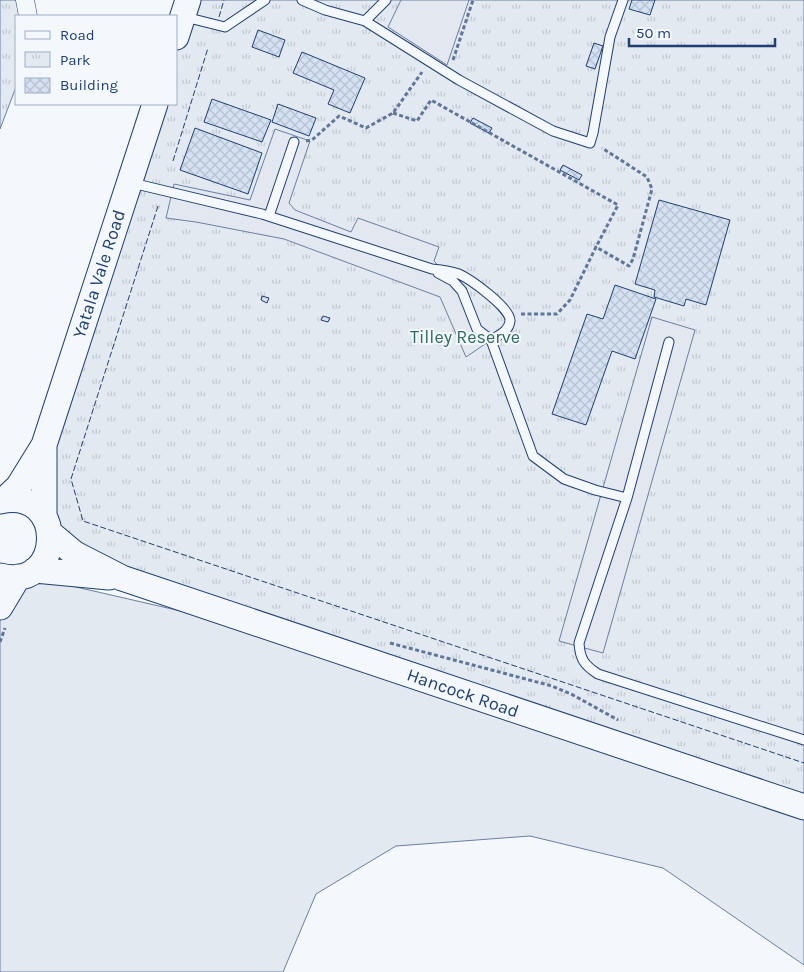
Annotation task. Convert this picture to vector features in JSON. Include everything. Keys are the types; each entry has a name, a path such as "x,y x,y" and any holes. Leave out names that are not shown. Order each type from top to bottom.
{"main road":[{"name":"Yatala Vale Road","path":"2,500 18,487 44,445 155,105"},
{"name":"Yatala Vale Road","path":"18,574 46,556 47,525 44,445"},
{"name":"Hancock Road","path":"2,500 17,500 30,504 75,554 122,578 804,807"},
{"name":"Hancock Road","path":"18,574 122,578"},
{"path":"2,618 18,574"}],"street":[{"path":"25,0 28,15"}],"lane":[{"path":"182,18 226,27 265,0"},
{"path":"302,0 325,10 365,21 448,73 554,131 590,143 610,37 623,0"},
{"path":"365,21 386,0"},
{"path":"269,216 294,142"},
{"path":"130,182 269,216 432,269 460,275 483,290 509,314 510,322 504,332 491,340"},
{"path":"432,269 453,281 462,291 477,329 491,340 533,456 564,479 626,498"},
{"path":"669,342 626,498 580,643 580,656 586,666 605,676 804,740"}],"path":[{"path":"448,73 473,0"},
{"path":"294,142 312,140 339,116 366,128 394,113 429,61"},
{"path":"394,113 417,121 431,100 618,205 570,300 557,314 509,314"},
{"path":"590,143 647,178 652,189 633,259 629,266 596,247"},
{"path":"0,642 2,618"},
{"path":"385,641 552,686 626,723"}],"green space":[{"path":"0,0 29,0 30,15 15,15 15,90 0,129"},
{"name":"Tilley Reserve","path":"188,0 804,0 804,807 122,578 50,533 44,479 155,105 178,105 178,31"},
{"path":"24,575 311,641 804,806 804,965 663,868 530,836 396,846 316,894 283,972 0,972 0,604"}],"shaded area":[{"path":"401,0 469,0 447,65 388,27"},
{"path":"275,129 310,141 289,203 295,210 351,232 358,218 439,247 434,261 453,281 477,329 491,340 466,357 440,297 284,239 166,218 174,184 250,200"},
{"path":"652,317 695,330 603,653 559,641"}],"building":[{"path":"632,0 655,0 650,15 629,9"},
{"path":"258,30 285,40 279,57 252,47"},
{"path":"594,43 603,46 595,69 586,66"},
{"path":"302,52 365,78 350,113 328,104 334,90 293,73"},
{"path":"212,99 271,120 262,142 204,122"},
{"path":"278,104 316,118 309,136 272,122"},
{"path":"473,118 492,128 489,133 470,123"},
{"path":"195,128 262,153 248,194 180,170"},
{"path":"563,165 582,175 579,180 560,170"},
{"path":"659,200 730,220 706,305 686,299 684,306 654,297 655,290 635,284"},
{"path":"615,285 656,299 635,359 612,351 586,425 552,414 587,314 603,319"},
{"path":"262,296 269,298 267,303 261,300"},
{"path":"323,316 330,318 328,322 321,320"}],"fence":[{"path":"219,17 224,0"},
{"path":"173,161 208,48"},
{"path":"158,206 71,479 83,521 804,763"}]}
